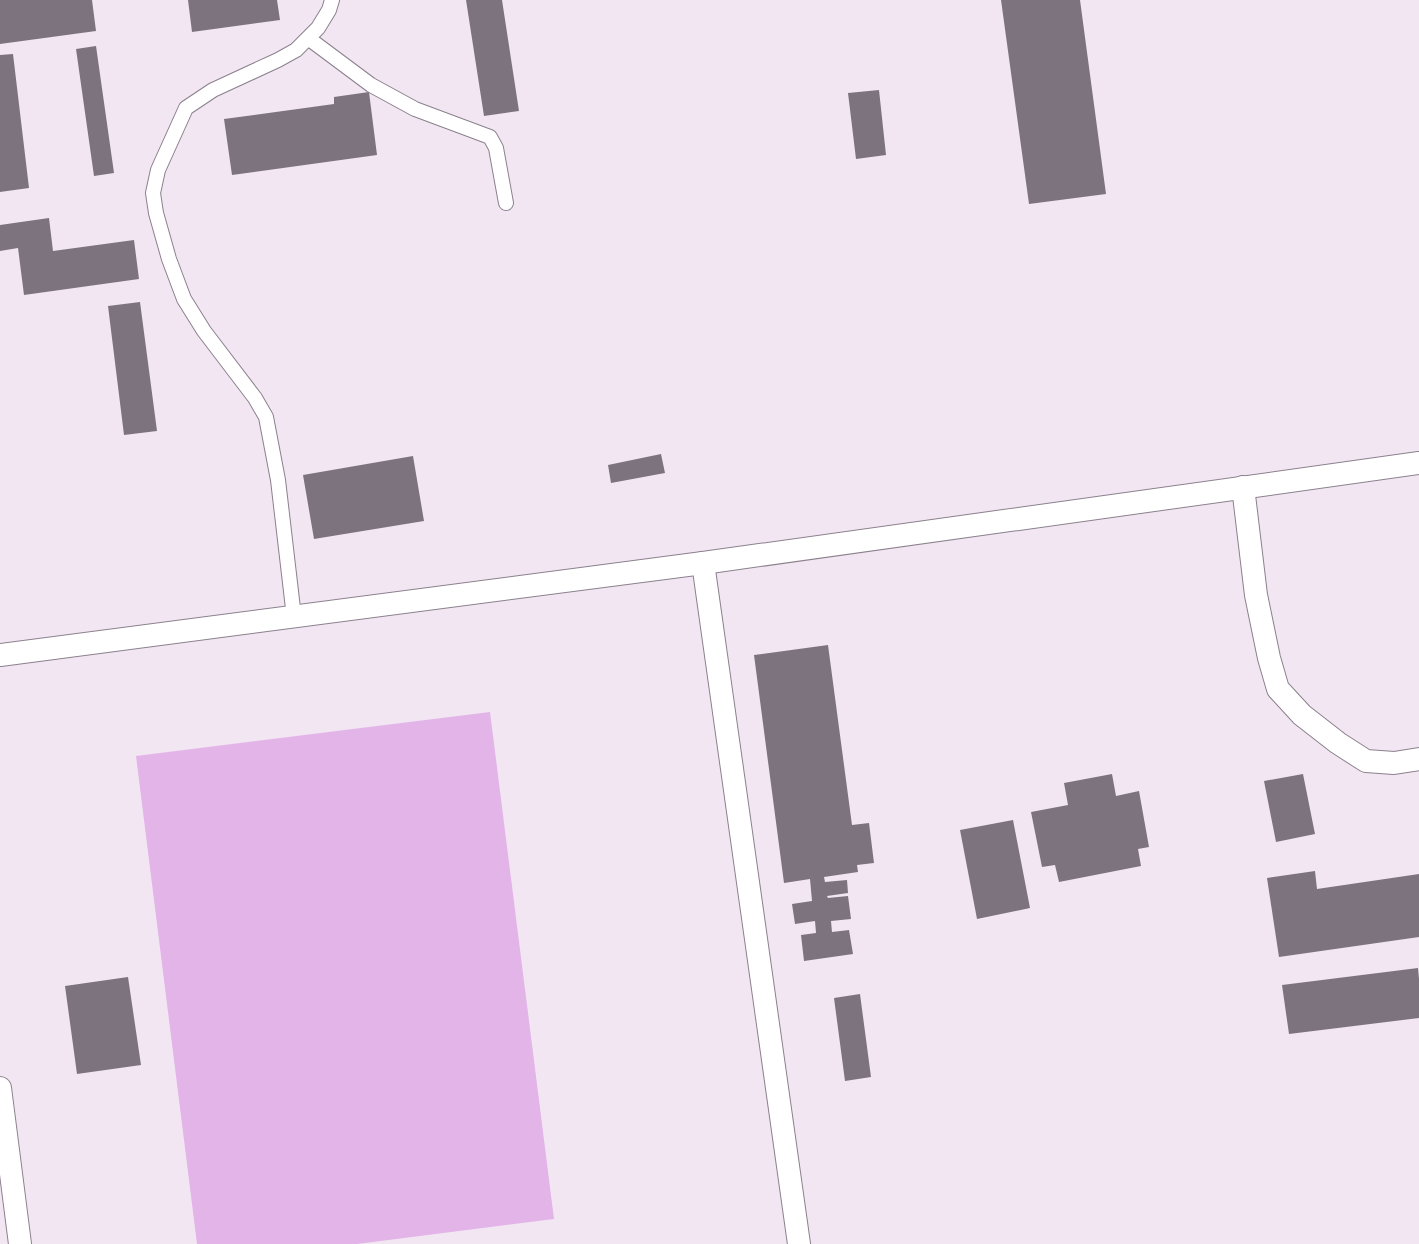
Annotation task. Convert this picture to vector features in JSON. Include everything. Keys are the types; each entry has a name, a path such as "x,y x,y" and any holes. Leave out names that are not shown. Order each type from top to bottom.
{"street":[{"path":"0,655 703,563 1419,463"},
{"path":"1244,487 1256,595 1269,658 1278,689 1302,715 1338,743 1366,760 1394,763 1419,760"},
{"path":"703,563 799,1244"},
{"path":"0,1088 20,1244"}],"lane":[{"path":"294,617 278,480 266,417 255,398 204,331 184,299 169,259 156,213 153,193 158,170 186,108 213,90 296,50 318,28 329,10 332,0"},
{"path":"308,38 371,85 415,109 490,136 496,148 506,203"}],"shaded area":[{"path":"490,712 554,1219 357,1244 197,1244 136,756"}],"building":[{"path":"0,0 92,0 96,31 0,44"},
{"path":"188,0 277,0 280,20 192,32"},
{"path":"466,0 502,0 519,111 484,116"},
{"path":"1001,0 1080,0 1106,194 1029,204"},
{"path":"96,46 114,173 94,176 76,49"},
{"path":"13,54 29,188 0,192 0,55"},
{"path":"879,90 886,155 856,159 848,93"},
{"path":"369,92 377,155 232,175 224,119 334,104 334,97"},
{"path":"49,218 53,251 134,240 139,279 24,295 18,248 0,251 0,225"},
{"path":"140,302 157,431 124,435 108,306"},
{"path":"661,454 665,473 611,483 608,465"},
{"path":"413,456 424,521 314,539 303,475"},
{"path":"828,645 852,825 869,823 874,863 857,865 858,872 824,877 825,882 847,880 848,893 827,896 828,898 848,896 851,919 831,921 832,932 849,930 853,954 804,961 801,935 816,933 815,921 795,924 792,904 812,901 810,879 784,883 754,655"},
{"path":"1112,774 1116,796 1139,791 1149,847 1138,849 1141,866 1059,882 1055,865 1042,867 1031,812 1068,805 1064,783"},
{"path":"1303,774 1315,834 1276,842 1264,781"},
{"path":"1013,820 1030,908 977,919 960,830"},
{"path":"1315,871 1317,889 1419,874 1419,937 1279,957 1267,878"},
{"path":"1418,968 1419,1018 1289,1034 1282,985"},
{"path":"128,977 141,1065 77,1074 65,986"},
{"path":"860,994 871,1077 845,1081 834,998"}]}
